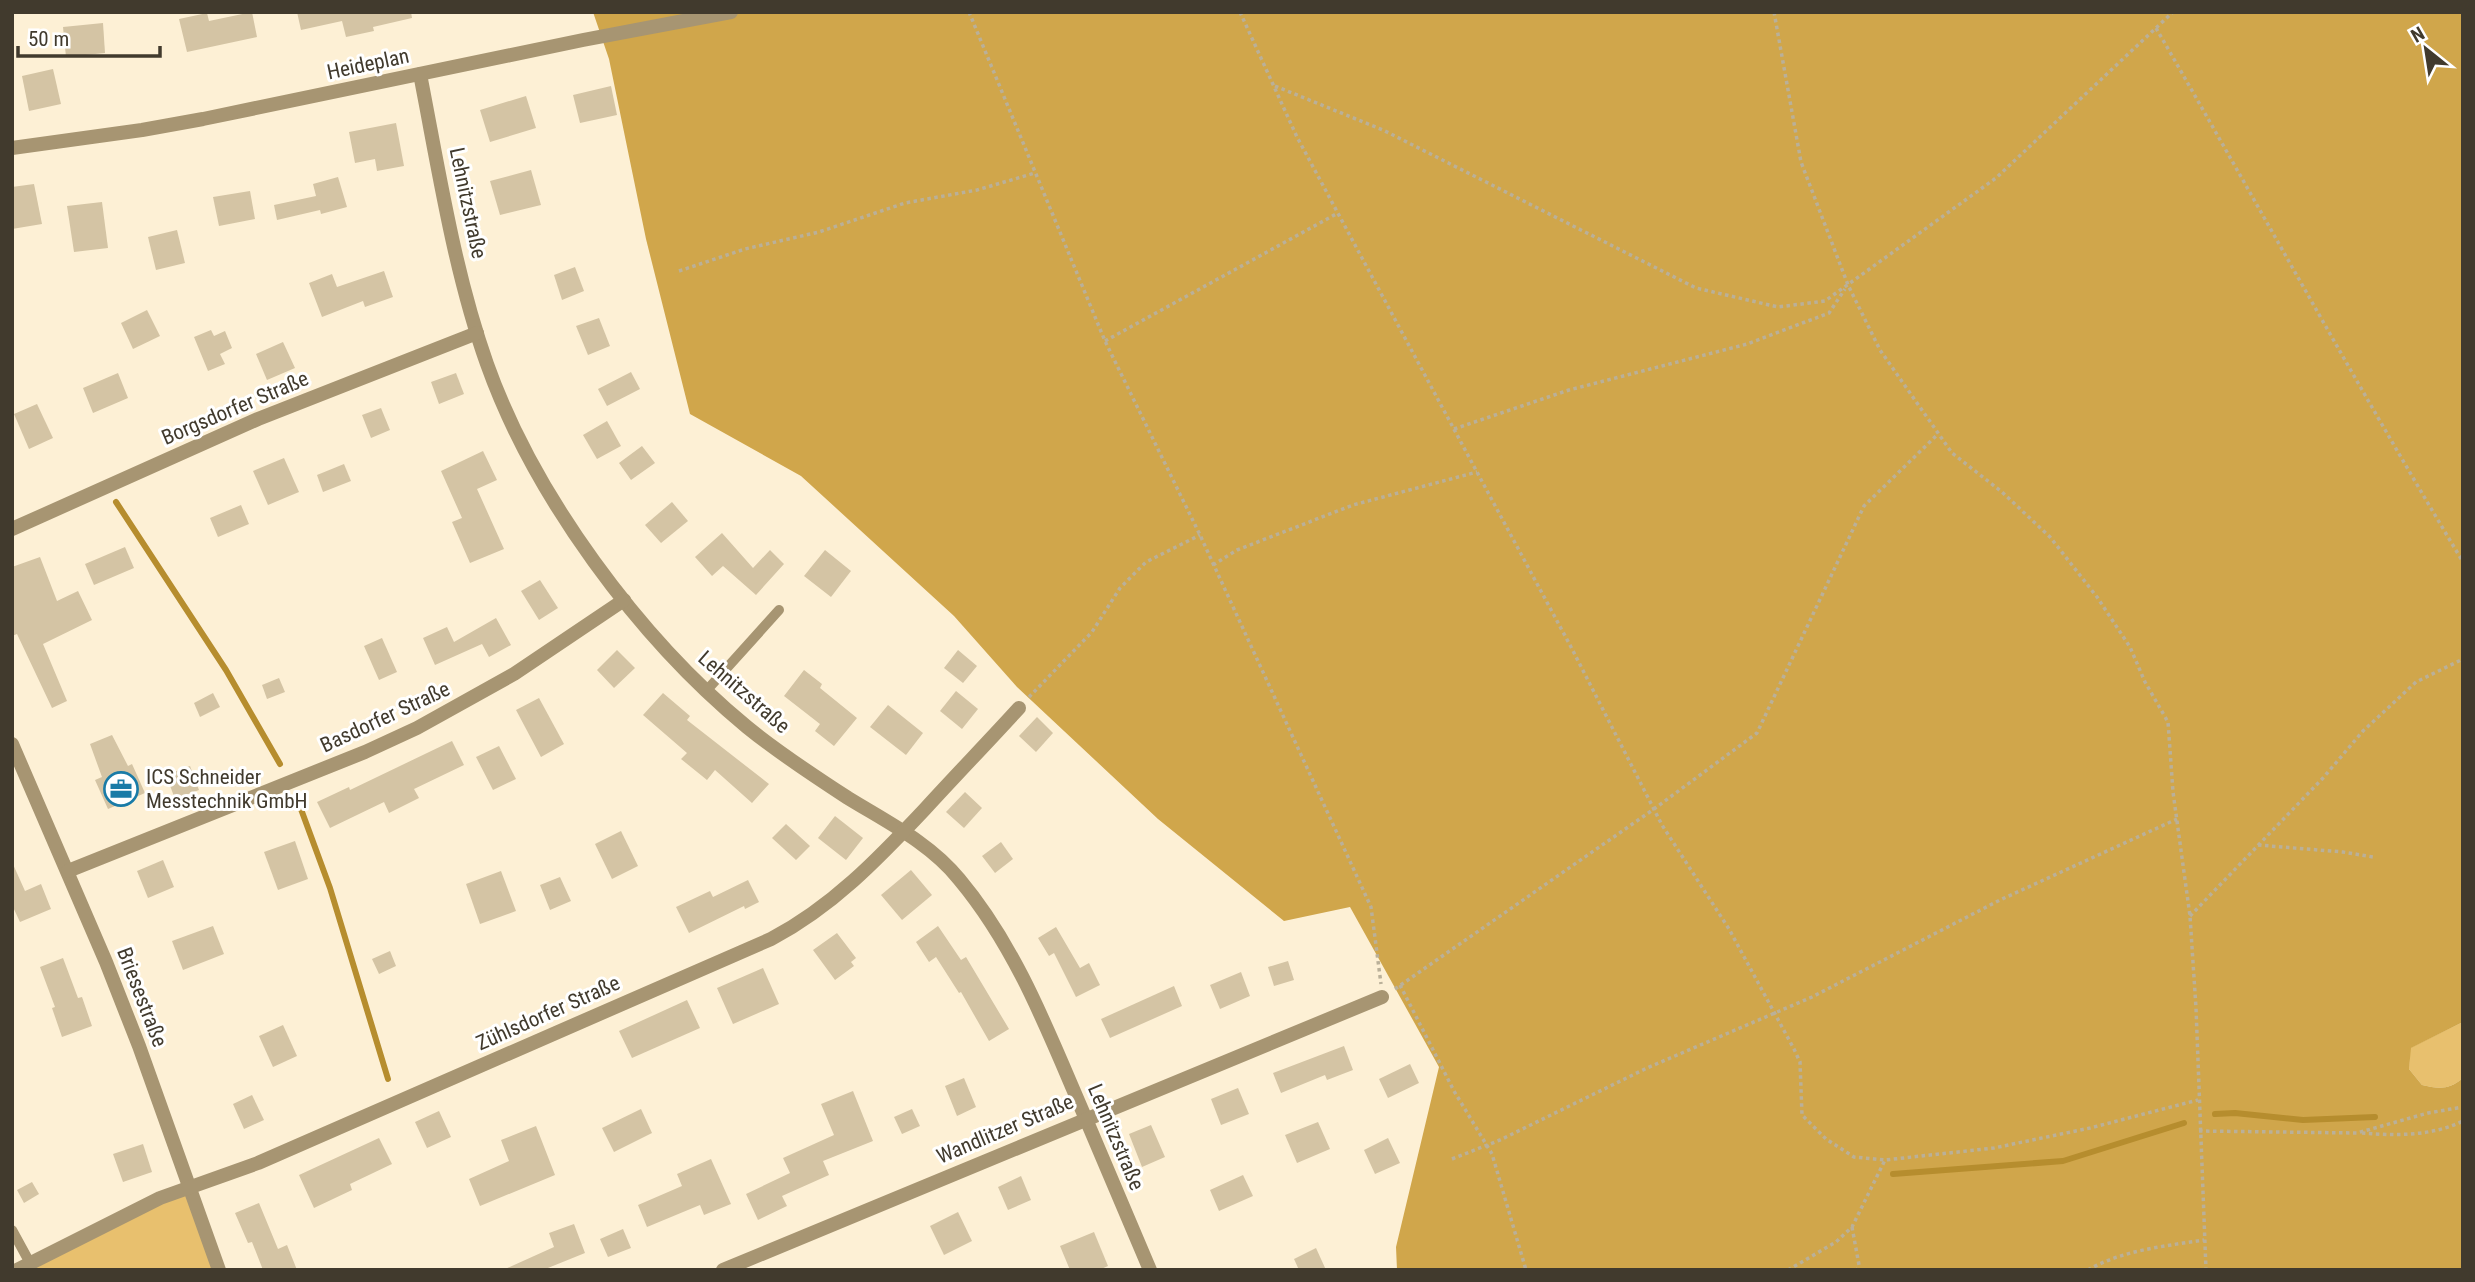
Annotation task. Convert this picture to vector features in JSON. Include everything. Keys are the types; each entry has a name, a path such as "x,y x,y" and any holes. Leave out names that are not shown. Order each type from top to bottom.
{"street":[{"name":"Heideplan","path":"12,148 190,122 731,12"},
{"name":"Lehnitzstraße","path":"420,74 453,240 477,333 498,392 531,462 571,527 624,600 662,645 707,691 747,727 792,760 904,832 957,876 999,936 1047,1027 1150,1270"},
{"name":"Borgsdorfer Straße","path":"12,529 258,419 477,333"},
{"name":"Basdorfer Straße","path":"68,872 365,752 417,728 466,703 513,674 624,600"},
{"name":"Zühlsdorfer Straße","path":"24,1266 133,1210 271,1157 771,939 823,908 845,890 904,832 1019,708"},
{"name":"Briesestraße","path":"12,744 139,1046 219,1270"},
{"name":"Wandlitzer Straße","path":"723,1270 1382,997"}],"lane":[{"path":"707,691 779,610"},
{"name":"Zühlsdorfer Straße","path":"12,1230 24,1266"}],"path":[{"path":"970,12 1105,341 1200,535 1371,907 1382,997 1654,809 1757,733 1864,506 1938,434"},
{"path":"1240,12 1297,137 1478,472 1654,809 1729,929 1800,1062 1802,1115 1826,1139 1854,1157 1885,1160 1994,1147 2090,1128 2199,1100"},
{"path":"1774,12 1801,162 1848,285 1880,350 1952,453 2002,492 2050,537 2098,597 2130,646 2145,682 2168,722 2190,916 2204,1240 2208,1270"},
{"path":"1273,85 1383,130 1696,288 1778,307 1825,301 1996,178 2172,12"},
{"path":"2156,28 2255,198 2351,374 2463,562"},
{"path":"679,271 745,249 819,232 905,203 977,190 1035,173"},
{"path":"1105,341 1338,213"},
{"path":"1454,429 1569,390 1746,344 1829,313 1848,285"},
{"path":"1213,565 1237,550 1353,505 1478,472"},
{"path":"1019,708 1092,632 1120,588 1146,562 1200,535"},
{"path":"2190,916 2323,778 2363,731 2416,682 2463,659"},
{"path":"1452,1159 1487,1145 1647,1068 1812,997 2000,900 2177,819"},
{"path":"2258,845 2373,857"},
{"path":"1400,985 1454,1091 1487,1145 1526,1270"},
{"path":"2357,1133 2428,1113 2463,1107"},
{"path":"2199,1131 2383,1135 2445,1130 2463,1121"},
{"path":"1788,1270 1836,1242 1852,1227 1885,1160"},
{"path":"1852,1227 1859,1265 1857,1270"},
{"path":"2088,1270 2098,1264 2151,1248 2204,1240"}],"shaded area":[{"path":"593,12 2463,12 2463,1022 2411,1048 2409,1069 2422,1085 2434,1087 2448,1087 2463,1078 2463,1270 1397,1270 1396,1247 1439,1067 1350,907 1284,921 1158,819 1017,687 954,616 801,476 690,414 646,239 609,59"},
{"path":"2463,1022 2463,1078 2444,1088 2422,1085 2409,1069 2410,1048"},
{"path":"189,1188 219,1270 18,1270"}],"building":[{"path":"252,12 257,37 187,52 179,19 207,13 209,21"},
{"path":"297,12 411,12 412,18 373,27 374,31 346,37 342,21 301,30"},
{"path":"103,23 105,53 66,57 63,27"},
{"path":"53,69 61,104 29,111 22,76"},
{"path":"611,86 617,115 580,123 573,95"},
{"path":"526,96 536,128 490,142 480,110"},
{"path":"396,123 404,166 377,171 375,159 355,163 349,132"},
{"path":"531,170 541,205 500,215 490,181"},
{"path":"338,177 347,207 321,214 320,210 277,220 274,205 316,196 313,184"},
{"path":"34,184 42,224 12,229 12,187"},
{"path":"250,191 255,219 219,226 213,197"},
{"path":"102,202 108,248 74,252 67,206"},
{"path":"177,230 185,263 156,270 148,237"},
{"path":"575,267 584,291 562,300 554,275"},
{"path":"384,271 393,297 365,307 363,301 322,317 309,283 332,274 337,287"},
{"path":"147,310 160,336 133,349 121,323"},
{"path":"599,318 610,346 588,355 576,326"},
{"path":"211,330 214,336 225,331 232,348 220,354 225,364 208,371 194,337"},
{"path":"283,342 295,368 267,380 256,354"},
{"path":"631,372 640,389 607,406 598,389"},
{"path":"118,373 128,398 93,413 83,388"},
{"path":"456,373 464,394 439,404 431,382"},
{"path":"37,404 53,438 29,449 14,414"},
{"path":"381,408 390,430 371,438 362,415"},
{"path":"607,421 621,446 597,459 583,435"},
{"path":"642,446 655,463 631,480 619,463"},
{"path":"483,451 497,480 477,489 504,549 470,563 452,522 462,518 441,471"},
{"path":"284,458 299,492 268,505 253,471"},
{"path":"344,464 351,481 323,492 317,475"},
{"path":"672,502 688,521 661,543 645,525"},
{"path":"241,505 249,524 218,537 210,518"},
{"path":"722,533 753,568 770,550 784,564 756,595 723,566 712,576 695,557"},
{"path":"125,547 134,568 94,585 85,564"},
{"path":"825,550 851,571 831,597 804,576"},
{"path":"40,557 57,601 78,591 92,620 43,644 67,701 52,708 17,634 12,636 12,567"},
{"path":"540,580 558,608 539,620 521,591"},
{"path":"496,618 511,645 489,657 482,644 435,665 423,638 447,627 454,642"},
{"path":"382,638 397,672 379,680 364,646"},
{"path":"617,650 635,668 614,688 597,670"},
{"path":"958,650 977,666 963,683 944,668"},
{"path":"804,670 822,684 820,688 857,718 834,746 815,731 820,724 784,696"},
{"path":"279,678 285,692 267,699 262,685"},
{"path":"956,691 978,709 962,729 940,711"},
{"path":"213,693 220,707 200,717 194,703"},
{"path":"663,693 690,716 687,720 769,784 752,803 715,770 707,780 681,759 687,753 643,715"},
{"path":"539,698 564,744 541,757 516,710"},
{"path":"888,705 923,733 906,755 870,727"},
{"path":"1037,717 1053,733 1036,752 1019,736"},
{"path":"112,735 128,766 132,764 145,793 108,809 95,780 102,777 90,744"},
{"path":"452,741 464,765 414,789 419,798 389,813 384,802 330,828 317,802 349,787 350,790"},
{"path":"499,746 516,779 493,790 476,757"},
{"path":"190,766 199,790 175,799 166,775"},
{"path":"965,792 982,808 964,828 946,812"},
{"path":"835,816 863,838 846,860 818,838"},
{"path":"786,824 810,846 796,860 772,838"},
{"path":"621,831 638,866 612,879 595,844"},
{"path":"295,841 308,879 278,890 264,852"},
{"path":"1001,842 1013,859 995,873 982,856"},
{"path":"163,860 174,887 148,898 137,871"},
{"path":"12,862 25,891 41,884 51,909 20,922 12,905"},
{"path":"911,870 932,895 902,920 881,895"},
{"path":"501,871 516,911 480,924 466,884"},
{"path":"560,877 571,901 550,910 540,885"},
{"path":"748,880 759,902 745,909 744,906 689,933 676,907 710,891 713,897"},
{"path":"213,926 224,954 183,970 172,941"},
{"path":"938,926 961,960 966,957 1009,1029 989,1041 961,992 959,993 936,957 929,962 916,942"},
{"path":"1056,927 1080,968 1089,963 1100,985 1076,997 1054,953 1049,956 1038,938"},
{"path":"837,933 856,958 851,962 854,966 835,980 813,950"},
{"path":"390,951 396,966 379,974 372,959"},
{"path":"63,958 78,998 82,997 92,1026 62,1037 52,1008 55,1007 40,967"},
{"path":"1288,961 1294,980 1274,986 1268,967"},
{"path":"763,968 779,1004 733,1024 717,988"},
{"path":"1241,972 1250,996 1220,1009 1210,985"},
{"path":"1174,986 1182,1006 1110,1038 1101,1019"},
{"path":"687,1000 700,1028 632,1058 619,1031"},
{"path":"283,1025 297,1056 273,1067 259,1036"},
{"path":"1344,1046 1353,1070 1327,1080 1325,1075 1281,1093 1273,1073"},
{"path":"1410,1064 1419,1083 1388,1098 1379,1079"},
{"path":"964,1078 976,1107 957,1116 945,1086"},
{"path":"1238,1088 1249,1114 1221,1125 1211,1099"},
{"path":"853,1091 873,1141 823,1161 829,1175 782,1196 787,1206 758,1220 746,1194 790,1173 783,1158 834,1135 821,1104"},
{"path":"252,1095 264,1120 244,1129 233,1104"},
{"path":"641,1109 652,1133 614,1152 602,1128"},
{"path":"912,1109 920,1126 902,1134 894,1117"},
{"path":"439,1111 451,1137 427,1148 415,1122"},
{"path":"1318,1122 1330,1149 1297,1163 1285,1135"},
{"path":"1151,1125 1165,1157 1142,1167 1129,1134"},
{"path":"536,1126 555,1175 480,1206 469,1179 509,1161 501,1140"},
{"path":"379,1138 392,1164 350,1184 352,1190 314,1208 299,1175"},
{"path":"1388,1138 1400,1163 1375,1174 1364,1150"},
{"path":"143,1144 152,1172 123,1182 113,1154"},
{"path":"711,1159 731,1204 704,1215 700,1205 647,1227 638,1205 682,1186 677,1174"},
{"path":"1243,1175 1253,1196 1219,1211 1210,1190"},
{"path":"1021,1176 1031,1200 1008,1210 998,1187"},
{"path":"32,1182 39,1194 24,1203 17,1190"},
{"path":"259,1203 278,1249 287,1245 297,1270 263,1270 252,1242 248,1243 235,1213"},
{"path":"958,1212 972,1241 944,1255 930,1226"},
{"path":"574,1224 585,1253 543,1270 503,1270 554,1247 549,1233"},
{"path":"623,1229 631,1248 608,1257 600,1239"},
{"path":"1094,1232 1108,1266 1099,1270 1070,1270 1060,1246"},
{"path":"1316,1248 1326,1270 1299,1270 1294,1259"}],"waterway":[{"path":"116,502 226,670 280,764"},
{"path":"298,801 330,888 388,1079"},
{"path":"2215,1114 2235,1113 2303,1120 2375,1117"},
{"path":"1893,1174 2063,1161 2184,1123"}],"place":[{"name":"ICS Schneider Messtechnik GmbH","path":"121,789"}]}
